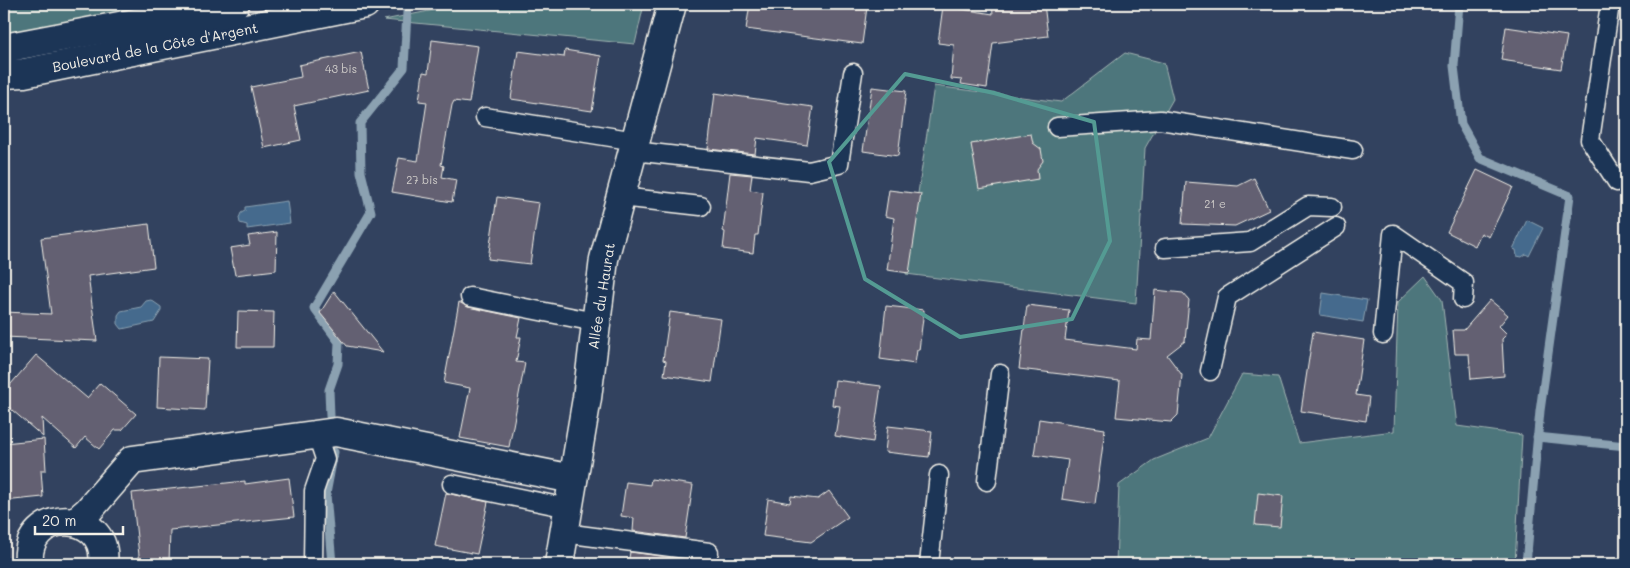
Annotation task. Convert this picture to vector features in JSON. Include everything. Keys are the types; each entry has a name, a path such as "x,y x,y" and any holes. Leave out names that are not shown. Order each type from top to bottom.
{"street":[{"name":"Boulevard de la Côte d'Argent","path":"4,48 235,4"},
{"name":"Allée du Haurat","path":"559,564 587,398 604,259 672,4"},
{"name":"Boulevard de la Côte d'Argent","path":"4,74 24,73 349,6"},
{"path":"75,522 88,512 132,460 336,432 573,479"},
{"path":"29,564 28,556 31,543 38,532 49,524 62,521 75,522 88,527 97,536 103,548 103,564"}],"lane":[{"path":"1610,4 1590,140 1617,182"},
{"path":"485,117 635,146 808,171 839,164 853,73"},
{"path":"1056,127 1160,120 1354,150"},
{"path":"621,197 702,206"},
{"path":"1165,248 1250,242 1308,206 1332,207"},
{"path":"1210,371 1227,297 1336,227"},
{"path":"1383,334 1393,234 1464,283 1463,299"},
{"path":"470,297 596,322"},
{"path":"987,481 1000,374"},
{"path":"313,564 314,491 326,459 317,435"},
{"path":"929,564 939,475"},
{"path":"452,484 566,520 709,552"}],"highlighted area":[{"path":"905,74 994,93 1094,122 1110,241 1072,319 960,337 865,279 829,162"}],"green space":[{"path":"4,4 201,4 4,43"},
{"path":"464,4 644,4 635,44 384,20"},
{"path":"1125,53 1164,63 1173,99 1145,148 1136,303 906,274 934,86 1061,102"},
{"path":"1425,276 1442,300 1457,426 1522,435 1515,564 1116,564 1119,485 1154,460 1208,438 1242,374 1278,377 1299,443 1394,431 1398,302"}],"water":[{"path":"287,201 290,223 247,229 247,225 240,223 239,218 241,213 245,211 245,207"},
{"path":"1527,220 1543,228 1529,256 1526,254 1522,257 1517,256 1516,250 1513,249"},
{"path":"1323,293 1367,300 1363,322 1320,315"},
{"path":"151,300 161,307 161,311 154,322 122,329 118,324 118,315 121,311 141,307 146,301"}],"building":[{"path":"750,4 843,4 867,7 862,44 746,29"},
{"path":"992,4 1044,4 1048,36 993,43 987,88 961,84 962,80 951,79 954,45 938,43 943,6 993,14"},
{"path":"1506,27 1567,36 1561,69 1501,60"},
{"path":"432,40 478,46 469,103 454,101 452,105 441,165 444,166 442,177 456,180 452,202 392,192 399,158 418,161 427,102 419,101 423,72 428,73"},
{"path":"565,50 601,56 592,111 511,99 518,51 564,57"},
{"path":"361,52 369,90 294,106 301,140 264,148 251,87 301,77 299,65"},
{"path":"872,87 906,91 898,156 863,151"},
{"path":"715,93 813,107 807,145 757,138 755,154 708,149"},
{"path":"1031,134 1033,143 1041,149 1043,161 1037,169 1038,179 979,189 971,144"},
{"path":"1477,170 1513,187 1489,237 1481,233 1475,246 1447,232"},
{"path":"730,173 752,175 750,190 763,192 758,235 755,235 753,253 723,249 725,232 723,231"},
{"path":"1254,178 1269,210 1235,226 1182,224 1186,182 1238,186"},
{"path":"889,190 921,194 909,273 887,270 894,218 885,216"},
{"path":"497,197 539,203 530,264 488,259"},
{"path":"149,224 154,267 88,276 97,341 4,337 4,312 51,314 41,238"},
{"path":"277,232 276,270 235,275 230,248 250,245 248,236"},
{"path":"1155,290 1183,293 1189,300 1185,341 1167,355 1182,375 1178,415 1171,422 1116,417 1120,381 1019,369 1027,305 1069,310 1065,340 1136,349 1137,339 1151,340"},
{"path":"334,291 383,352 347,346 320,313"},
{"path":"1490,300 1508,315 1499,326 1507,334 1502,339 1504,376 1471,379 1469,354 1455,354 1453,330 1464,330"},
{"path":"459,302 468,307 521,318 517,337 521,337 516,362 525,363 509,447 460,438 470,388 444,383"},
{"path":"886,306 924,310 919,350 917,350 915,364 880,359"},
{"path":"238,311 274,312 273,347 237,347"},
{"path":"670,312 721,319 712,382 664,375 666,361 663,360"},
{"path":"1313,332 1364,340 1356,395 1369,397 1366,421 1301,411"},
{"path":"36,355 87,398 100,383 136,414 122,430 115,430 99,449 85,437 76,448 42,418 43,437 4,403 4,392"},
{"path":"159,357 208,359 205,410 157,407"},
{"path":"835,380 881,386 873,442 835,436 840,406 832,405"},
{"path":"1039,419 1105,429 1095,504 1062,499 1068,460 1034,455"},
{"path":"888,426 932,431 929,457 885,452"},
{"path":"44,439 46,470 41,470 43,497 4,501 4,443"},
{"path":"289,478 294,517 170,530 169,564 140,564 132,493 245,481 245,484"},
{"path":"651,479 693,485 685,538 633,531 634,518 621,516 626,482 650,485"},
{"path":"829,491 848,517 811,542 763,536 768,499 790,503 791,496 818,499"},
{"path":"446,493 488,502 477,554 435,546"},
{"path":"1258,493 1283,496 1280,527 1255,525"},
{"path":"630,552 683,559 682,564 628,564"}],"waterway":[{"path":"1459,4 1454,66 1461,124 1480,158 1570,196 1540,411 1526,564"},
{"path":"330,416 329,390 338,364 339,342 314,308 371,212 361,172 360,123 404,68 407,12"},
{"path":"1537,437 1626,446"},
{"path":"332,564 326,494 334,452"}]}
